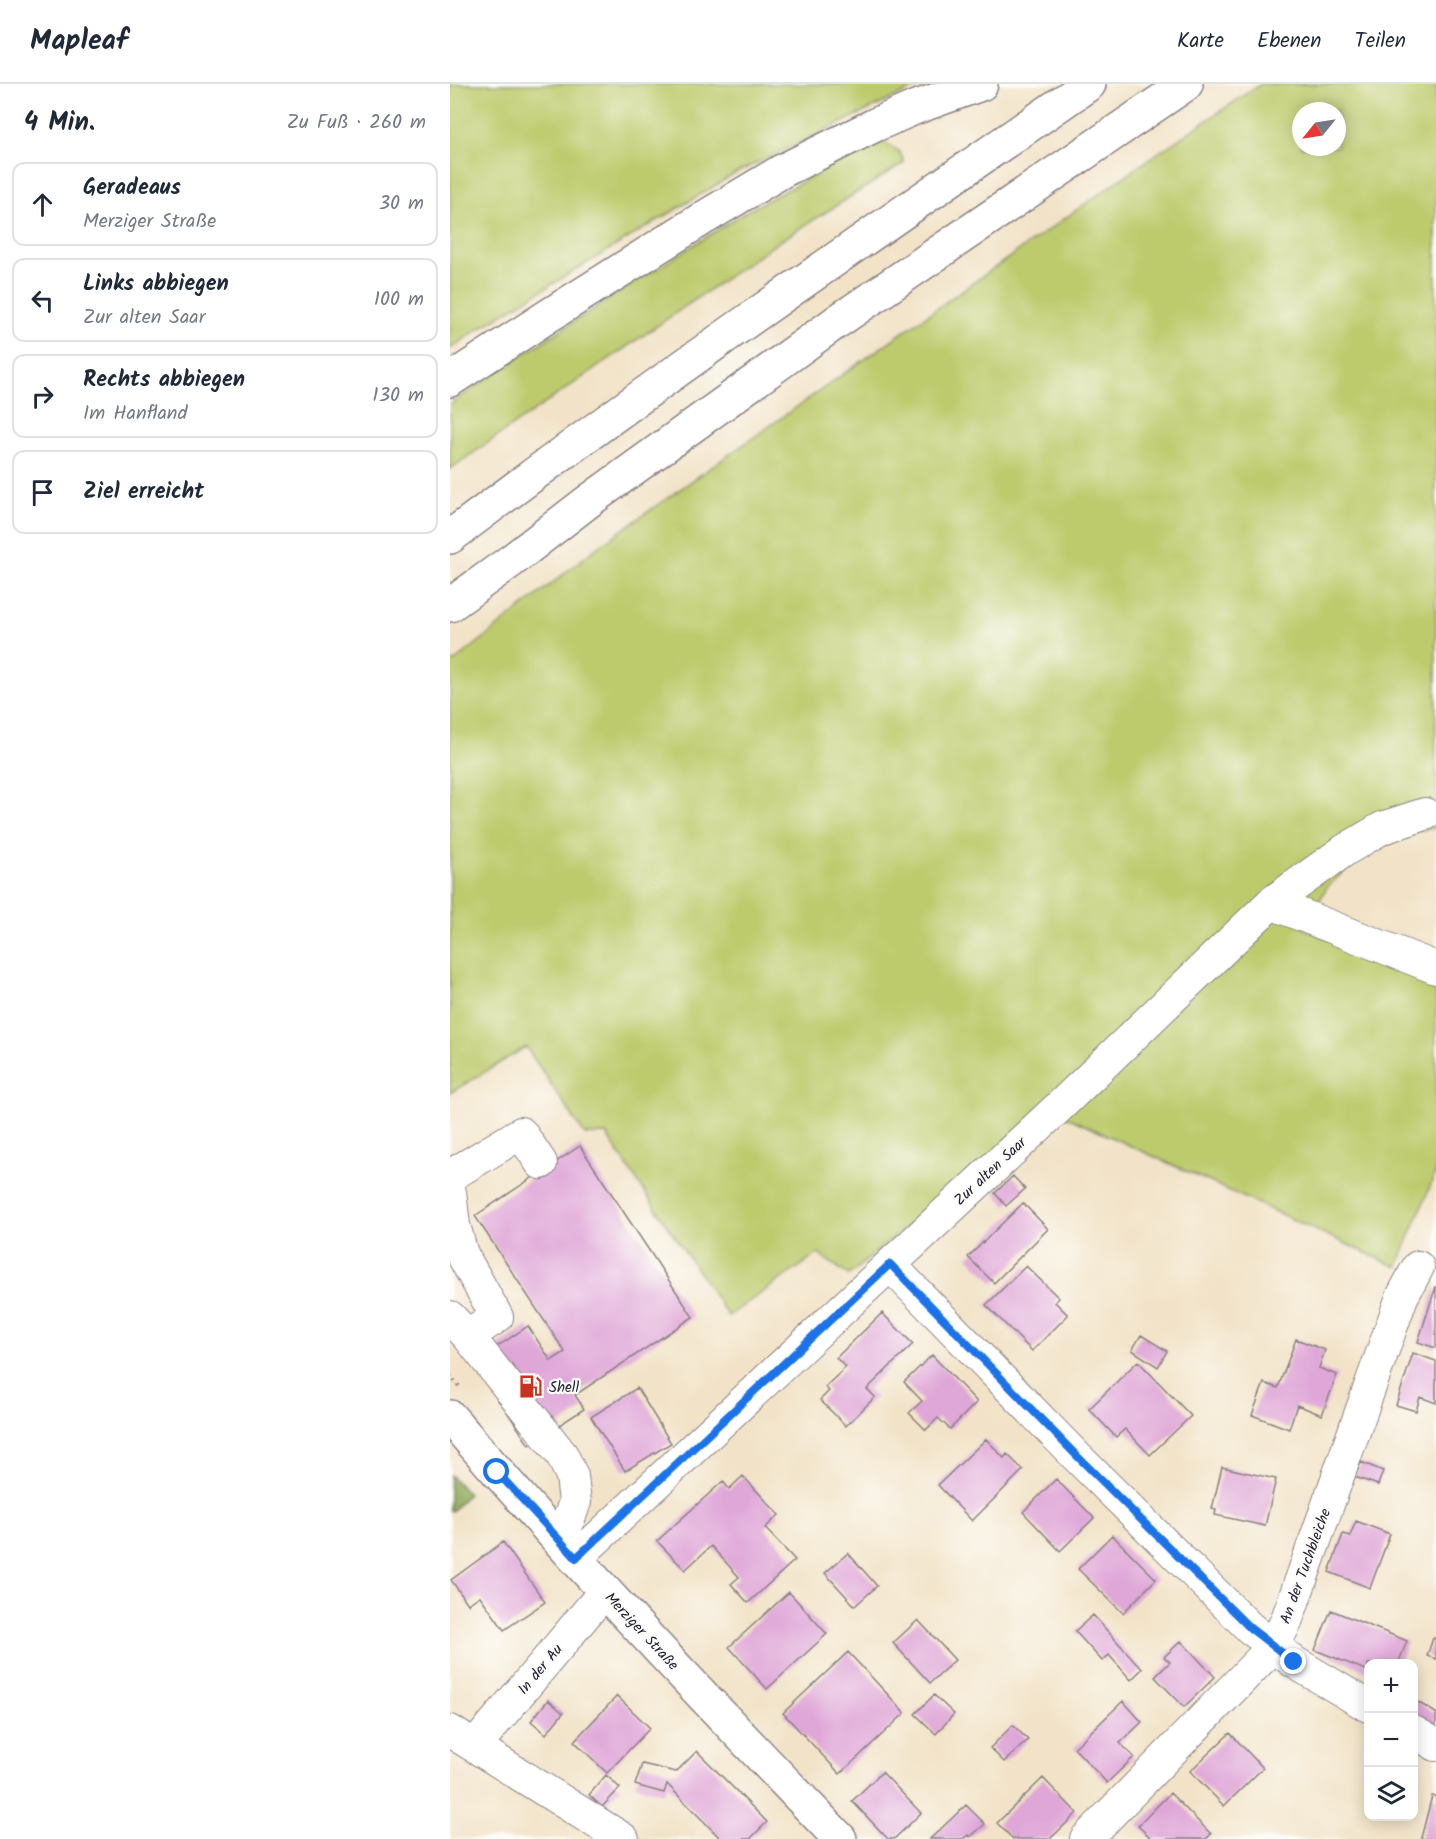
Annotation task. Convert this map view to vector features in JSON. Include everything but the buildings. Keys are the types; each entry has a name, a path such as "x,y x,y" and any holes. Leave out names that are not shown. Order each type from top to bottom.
{"main road":[{"path":"450,380 644,255 782,171 875,125 981,84"},
{"path":"450,537 554,458 804,280 1089,84"},
{"path":"450,605 590,500 835,323 1186,84"},
{"name":"Merziger Straße","path":"450,1417 675,1668 840,1839"}],"street":[{"name":"Zur alten Saar","path":"568,1550 890,1264 1061,1105 1271,903 1345,850 1382,828 1425,814"},
{"path":"1271,903 1436,968"},
{"path":"450,1176 520,1133 541,1162"},
{"path":"450,1192 454,1225 462,1254 497,1317 459,1326 562,1455 572,1476 574,1502 568,1550"},
{"path":"890,1264 1092,1472 1250,1628 1294,1662 1364,1704"},
{"name":"An der Tuchbleiche","path":"1086,1839 1273,1647 1286,1622 1402,1297 1419,1267"},
{"name":"In der Au","path":"605,1591 463,1739 623,1839"},
{"path":"1418,1735 1436,1745"}],"green space":[{"path":"450,84 923,84 736,173 483,326 450,349"},
{"path":"1261,84 1436,84 1436,828 1419,830 1360,857 1327,887 1304,929 1436,984 1436,1172 1397,1267 1047,1108 849,1275 818,1254 728,1316 606,1134 585,1135 526,1047 450,1093 450,665 595,549 1149,159"},
{"path":"881,140 900,152 904,163 780,241 450,469 450,404 747,211"},
{"path":"450,1475 468,1494 452,1511 450,1510"}],"place":[{"name":"Shell","path":"531,1387"}],"route":[{"path":"497,1472 576,1558 890,1264 1076,1455 1250,1628 1294,1662"}]}
